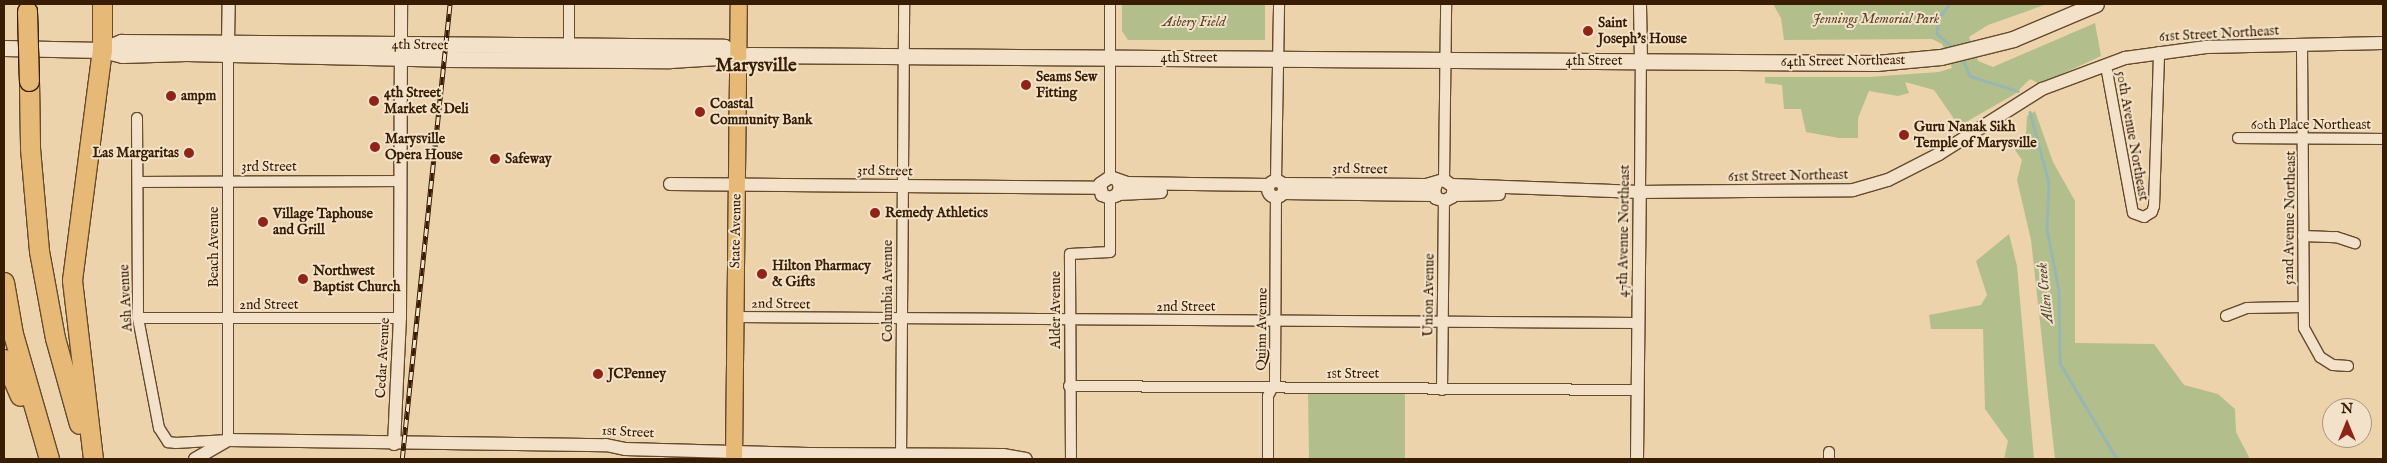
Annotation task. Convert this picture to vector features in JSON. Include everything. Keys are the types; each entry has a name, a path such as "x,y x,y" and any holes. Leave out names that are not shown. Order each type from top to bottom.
{"highway":[{"path":"93,459 72,280 102,50 102,4"},
{"path":"27,7 30,148 39,251 55,338 89,459"},
{"path":"4,282 13,334 48,459"},
{"path":"4,359 48,459"}],"main road":[{"name":"State Avenue","path":"734,455 739,4"},
{"name":"64th Street Northeast","path":"1641,61 1876,63 1941,57 1981,48 2056,23 2096,4"},
{"name":"4th Street","path":"4,48 102,50 121,42 228,48 401,50 569,46 724,47 738,55"},
{"path":"518,59 530,54 566,53 569,46"},
{"name":"4th Street","path":"401,50 518,59 670,60 722,58 738,55 1641,61"}],"street":[{"name":"Beach Avenue","path":"228,440 229,4"},
{"name":"Cedar Avenue","path":"394,444 400,318 401,4"},
{"path":"569,4 569,46"},
{"name":"Columbia Avenue","path":"901,457 904,4"},
{"name":"Alder Avenue","path":"1071,459 1069,386 1070,254 1110,252 1114,188 1110,4"},
{"name":"Quinn Avenue","path":"1268,459 1268,396 1275,383 1279,4"},
{"name":"Union Avenue","path":"1442,390 1446,4"},
{"name":"47th Avenue Northeast","path":"1637,459 1640,4"},
{"name":"61st Street Northeast","path":"1640,192 1853,190 1888,180 1939,154 2042,89 2106,66 2159,52 2383,42"},
{"name":"52nd Avenue Northeast","path":"2302,45 2304,328 2320,357 2333,365 2348,366"},
{"name":"50th Avenue Northeast","path":"2106,66 2133,213 2144,217 2152,212 2154,206 2159,52"},
{"name":"Ash Avenue","path":"137,118 138,318 161,434 168,442 198,443 228,440"},
{"name":"60th Place Northeast","path":"2238,138 2383,139"},
{"name":"3rd Street","path":"138,182 401,181"},
{"name":"3rd Street","path":"670,184 1099,188 1102,195 1114,188 1444,190 1551,186 1566,190 1640,192"},
{"path":"2303,236 2336,237 2355,244"},
{"path":"2226,316 2247,308 2303,307"},
{"name":"2nd Street","path":"735,317 1638,323"},
{"name":"2nd Street","path":"138,318 400,318"},
{"name":"1st Street","path":"1069,386 1272,389 1638,390"},
{"path":"194,459 228,440"},
{"name":"1st Street","path":"228,440 394,444 606,445 625,449 734,455 806,457 1003,455 1026,459"}],"green space":[{"name":"Asbery Field","path":"1122,4 1265,4 1265,40 1128,40 1122,31"},
{"name":"Jennings Memorial Park","path":"1773,4 2047,4 1988,25 1969,37 1978,61 1993,67 2095,23 2101,56 2040,84 2030,79 2015,94 1959,126 1934,90 1905,82 1909,93 1898,96 1869,91 1858,118 1858,138 1839,138 1806,132 1801,109 1784,109 1782,85 1765,83 1765,77 1869,77 1939,72 1952,68 1942,44 1932,39 1784,40 1781,18"},
{"path":"2035,111 2053,162 2075,201 2075,343 2154,344 2184,385 2218,394 2235,409 2236,432 2250,459 2055,459 2031,240 2017,180 2022,160 2015,150 2016,141 2026,134 2027,116"},
{"path":"2009,234 2017,266 2034,459 2004,459 2008,441 1985,409 1983,329 1931,329 1929,315 1981,305 1987,295 1976,261"},
{"path":"1308,392 1405,394 1405,459 1309,459"}],"waterway":[{"name":"Allen Creek","path":"1950,4 1939,18 1937,34 1954,48"},
{"name":"Allen Creek","path":"1962,57 1970,76 2018,91"},
{"name":"Allen Creek","path":"2030,112 2049,183 2047,229 2059,290 2060,363 2117,459"}],"railway":[{"path":"402,459 450,4"}],"place":[{"name":"Saint Joseph's House","path":"1588,31"},
{"name":"Seams Sew Fitting","path":"1026,85"},
{"name":"ampm","path":"171,96"},
{"name":"4th Street Market & Deli","path":"374,101"},
{"name":"Coastal Community Bank","path":"700,112"},
{"name":"Guru Nanak Sikh Temple of Marysville","path":"1904,135"},
{"name":"Marysville Opera House","path":"375,147"},
{"name":"Las Margaritas","path":"189,153"},
{"name":"Safeway","path":"495,159"},
{"name":"Remedy Athletics","path":"875,213"},
{"name":"Village Taphouse and Grill","path":"263,222"},
{"name":"Hilton Pharmacy & Gifts","path":"762,274"},
{"name":"Northwest Baptist Church","path":"303,279"},
{"name":"JCPenney","path":"598,374"}],"district":[{"name":"Marysville","path":"756,67"}]}
